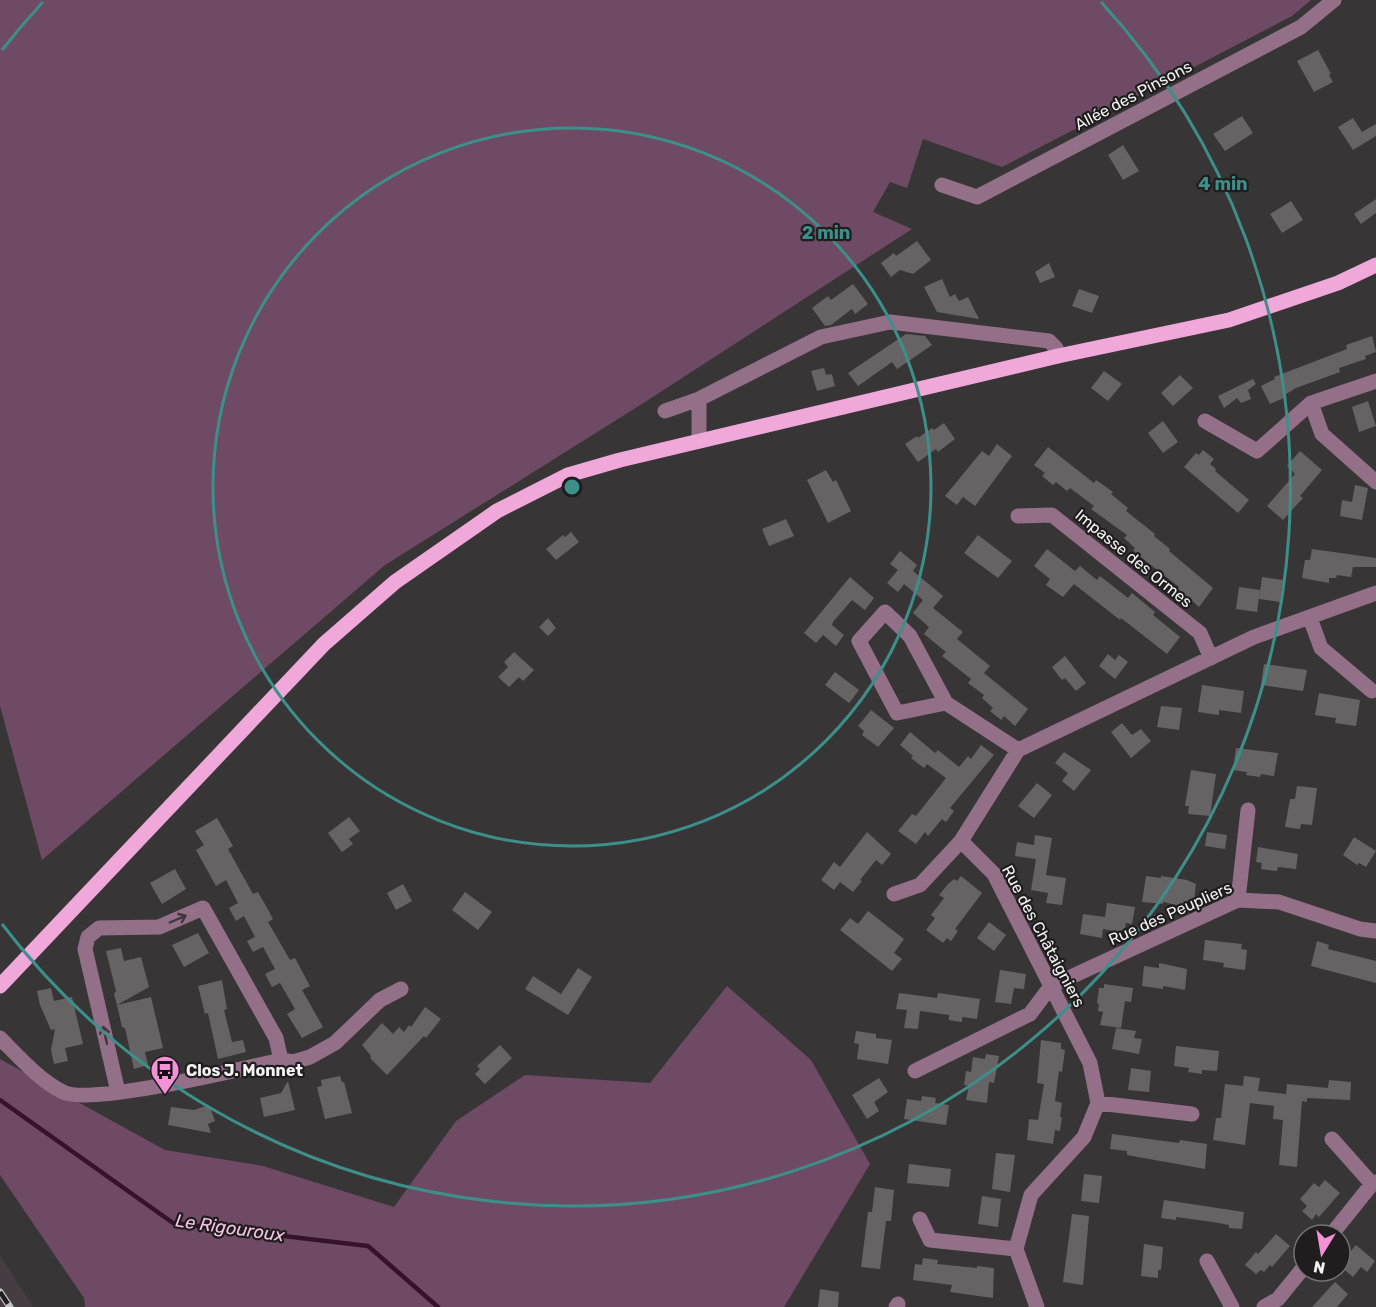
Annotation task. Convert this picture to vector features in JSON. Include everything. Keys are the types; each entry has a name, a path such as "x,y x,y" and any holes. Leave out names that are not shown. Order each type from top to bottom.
{"main road":[{"path":"0,986 324,644 395,582 497,511 568,475 620,460 1058,356 1229,320 1338,284 1376,265"}],"street":[{"name":"Allée des Pinsons","path":"942,185 977,197 1301,27 1334,0"},
{"path":"665,411 699,399 820,338 890,322 1049,341 1056,348 1058,356"},
{"path":"1205,421 1257,451 1311,403 1376,381"},
{"path":"699,399 699,441"},
{"path":"1311,403 1322,434 1376,482"},
{"name":"Impasse des Ormes","path":"1018,516 1052,515 1200,633 1211,658"},
{"path":"894,894 920,885 961,841 1018,750 1254,637 1376,593"},
{"path":"946,703 897,713 859,641 885,612 910,636 946,703 1018,750"},
{"path":"1310,618 1321,648 1372,691"},
{"path":"1238,900 1248,810"},
{"name":"Rue des Châtaigniers","path":"961,841 994,874 1090,1063 1098,1103"},
{"name":"Rue des Peupliers","path":"1051,986 1238,900 1279,902 1360,929 1376,931"},
{"path":"118,1092 85,949 88,937 99,928 159,927 203,908 276,1038 281,1060"},
{"path":"915,1071 1030,1014 1051,986"},
{"path":"0,1038 41,1077 64,1094 84,1096 118,1092 191,1080 281,1060 293,1062 310,1057 335,1043 380,1000 401,989"},
{"path":"1037,1307 1016,1249 1031,1195 1084,1137 1098,1103 1192,1114"},
{"path":"1332,1139 1374,1183 1341,1223"},
{"path":"920,1219 930,1240 1016,1249"},
{"path":"1207,1262 1232,1307"},
{"path":"1264,1307 1278,1299 1292,1282"}],"shaded area":[{"path":"0,0 1311,0 1292,16 1002,167 923,139 907,188 890,182 873,212 912,229 645,402 385,565 42,860 0,706"},
{"path":"727,986 811,1060 870,1164 784,1307 85,1307 84,1298 0,1175 0,1059 165,1150 263,1166 394,1207 456,1121 525,1075 650,1083"},
{"path":"0,1255 33,1307 0,1307"}],"building":[{"path":"1318,50 1333,82 1314,92 1297,61"},
{"path":"1242,116 1253,133 1225,151 1213,134"},
{"path":"1353,118 1362,132 1376,124 1376,136 1353,150 1338,127"},
{"path":"1123,145 1139,171 1123,180 1108,155"},
{"path":"1376,199 1376,213 1361,224 1354,214"},
{"path":"1291,201 1303,220 1282,233 1270,214"},
{"path":"917,241 931,260 913,274 900,270 891,277 881,263 894,253 896,256"},
{"path":"1049,263 1055,277 1040,283 1035,272"},
{"path":"942,279 950,297 955,294 959,301 968,297 979,319 937,312 924,287"},
{"path":"853,284 868,304 855,314 852,309 831,325 825,326 812,308 828,296 831,300"},
{"path":"1079,289 1099,296 1092,313 1072,306"},
{"path":"906,334 925,336 932,345 897,369 892,362 858,386 848,373"},
{"path":"1372,336 1376,352 1365,356 1366,359 1339,368 1340,372 1296,388 1283,396 1284,398 1270,404 1261,386 1275,379 1274,377 1347,349 1346,345"},
{"path":"824,368 826,375 832,374 835,386 817,391 811,371"},
{"path":"1104,371 1122,384 1108,401 1091,388"},
{"path":"1180,375 1193,388 1173,406 1161,393"},
{"path":"1253,379 1256,384 1248,390 1251,399 1241,403 1237,398 1224,408 1218,396"},
{"path":"1368,401 1376,426 1359,432 1352,407"},
{"path":"1163,421 1178,442 1163,453 1148,433"},
{"path":"944,423 955,439 938,452 936,449 918,462 905,444"},
{"path":"997,444 1012,456 975,506 963,497 957,505 945,496 982,451 989,456"},
{"path":"1048,447 1094,483 1096,480 1113,492 1111,494 1128,508 1126,511 1155,534 1154,536 1170,549 1169,551 1213,588 1199,607 1177,590 1179,587 1138,555 1133,550 1135,548 1124,538 1127,535 1091,509 1094,506 1070,488 1067,491 1056,482 1053,485 1042,476 1045,473 1034,465"},
{"path":"1203,450 1214,459 1210,464 1216,469 1215,471 1249,500 1238,513 1184,467 1196,453 1199,455"},
{"path":"1300,451 1322,470 1300,496 1303,498 1283,520 1267,506 1295,474 1287,466"},
{"path":"826,470 833,482 836,480 851,511 828,523 807,480"},
{"path":"1355,485 1368,488 1362,520 1340,516 1342,500 1352,502"},
{"path":"786,519 794,536 769,546 762,529"},
{"path":"571,532 579,542 556,560 546,549 563,535 565,537"},
{"path":"978,535 1012,561 998,578 964,553"},
{"path":"1047,549 1075,571 1080,566 1097,580 1100,576 1128,598 1132,593 1155,612 1153,615 1180,637 1167,654 1074,584 1063,597 1046,585 1050,579 1034,566"},
{"path":"1312,549 1376,558 1376,567 1353,567 1351,577 1337,575 1336,578 1329,578 1329,583 1302,578 1305,560 1310,560"},
{"path":"900,551 917,565 913,571 943,596 933,608 963,632 957,639 990,666 984,673 1028,709 1015,726 1004,716 1001,720 990,711 993,708 982,698 984,695 968,683 971,679 942,656 946,652 924,634 929,627 913,613 923,600 904,584 898,592 887,583 898,570 890,564"},
{"path":"850,577 874,598 865,610 852,600 833,622 832,625 844,635 836,646 823,635 816,643 804,633"},
{"path":"1262,577 1283,580 1280,602 1259,599"},
{"path":"1239,587 1260,590 1257,612 1236,609"},
{"path":"548,618 556,628 548,636 539,627"},
{"path":"514,652 534,670 523,681 519,677 509,687 498,677 508,667 504,662"},
{"path":"1108,654 1115,660 1119,655 1128,662 1115,679 1099,666"},
{"path":"1065,656 1086,683 1076,691 1065,678 1062,680 1052,667"},
{"path":"1264,664 1307,670 1303,691 1261,685"},
{"path":"835,672 859,690 849,703 825,685"},
{"path":"1202,685 1244,691 1241,713 1219,710 1219,715 1198,712"},
{"path":"1319,693 1360,700 1356,726 1335,723 1336,718 1315,715"},
{"path":"1161,706 1182,708 1179,730 1157,727"},
{"path":"871,710 894,728 878,747 862,735 864,731 858,726"},
{"path":"1122,723 1132,735 1141,729 1151,741 1131,758 1111,732"},
{"path":"910,732 935,753 938,750 959,767 968,756 971,759 981,745 994,755 950,808 954,811 946,822 942,819 928,836 925,832 916,844 898,831 912,814 916,816 946,778 927,764 924,768 900,745"},
{"path":"1236,748 1278,753 1274,776 1246,775 1247,772 1233,770"},
{"path":"1064,752 1091,770 1074,791 1062,781 1068,773 1055,763"},
{"path":"1191,770 1216,774 1210,816 1188,814 1189,806 1185,806"},
{"path":"1037,783 1052,795 1034,818 1018,806"},
{"path":"1297,786 1317,788 1312,825 1301,824 1300,829 1285,827 1290,799 1295,799"},
{"path":"349,817 360,831 349,839 353,844 342,852 328,833"},
{"path":"217,818 233,846 228,849 253,894 258,892 273,919 268,922 290,960 295,958 310,986 302,990 323,1027 302,1038 287,1014 295,1009 280,983 272,987 265,974 275,969 263,947 253,952 247,941 255,937 244,916 236,921 229,908 238,903 226,880 216,886 196,850 204,845 195,831"},
{"path":"867,832 891,854 882,865 876,860 853,892 840,882 834,890 821,880 834,862 840,867"},
{"path":"1207,832 1227,835 1225,849 1205,846"},
{"path":"1035,835 1052,838 1046,875 1066,878 1062,905 1046,903 1048,893 1031,890 1036,859 1015,856 1017,842 1034,845"},
{"path":"1354,837 1376,851 1366,867 1359,863 1357,865 1343,855"},
{"path":"1258,847 1298,854 1296,869 1278,867 1277,871 1261,869 1262,863 1256,862"},
{"path":"175,869 186,889 162,904 150,883"},
{"path":"961,876 982,893 955,929 958,931 951,941 947,938 943,943 926,930 935,918 931,915 944,898 939,895 948,884 954,879 957,881"},
{"path":"1146,876 1187,880 1196,884 1194,902 1186,901 1185,907 1163,902 1163,904 1142,902"},
{"path":"403,884 412,901 396,910 387,893"},
{"path":"465,892 492,912 478,930 452,910"},
{"path":"1107,903 1135,907 1132,924 1126,923 1124,933 1103,929 1102,938 1080,934 1083,914 1105,917"},
{"path":"868,911 904,939 894,953 902,959 892,971 840,930 850,918 858,924"},
{"path":"989,922 1006,935 994,951 977,938"},
{"path":"198,933 209,953 184,967 172,945"},
{"path":"1205,940 1242,944 1241,949 1247,950 1245,970 1223,967 1224,963 1203,960"},
{"path":"1317,941 1329,945 1328,949 1376,961 1376,983 1311,966"},
{"path":"121,948 124,961 141,957 149,987 117,1005 114,994 116,991 106,951"},
{"path":"1159,963 1187,969 1185,990 1163,986 1163,989 1142,986 1144,966 1159,968"},
{"path":"578,968 592,977 568,1015 525,989 533,976 561,994"},
{"path":"1000,970 1026,974 1024,989 1014,988 1011,1004 995,1002"},
{"path":"222,980 227,1009 224,1010 232,1042 243,1040 246,1052 218,1059 208,1013 205,1014 198,986"},
{"path":"1104,984 1133,988 1131,1002 1125,1001 1121,1028 1100,1025 1103,1012 1098,1011 1099,1004 1097,1003 1099,988 1104,988"},
{"path":"51,988 54,1001 72,997 83,1044 65,1048 68,1061 54,1064 51,1050 55,1029 51,1030 40,1005 37,991"},
{"path":"899,993 937,998 938,993 980,999 977,1019 962,1017 962,1022 954,1021 949,1020 949,1015 920,1011 918,1029 904,1028 907,1010 896,1009"},
{"path":"151,997 163,1048 145,1052 148,1065 134,1069 125,1028 122,1027 117,1005"},
{"path":"425,1007 441,1019 426,1038 424,1036 387,1075 370,1058 371,1056 362,1045 382,1023 393,1034 399,1027 404,1032 409,1025 411,1027"},
{"path":"1116,1028 1136,1031 1134,1038 1142,1039 1139,1054 1112,1049"},
{"path":"856,1031 876,1034 876,1038 892,1040 888,1064 857,1059 859,1044 854,1043"},
{"path":"1041,1040 1061,1043 1061,1049 1065,1050 1062,1072 1059,1071 1055,1101 1062,1103 1060,1117 1062,1117 1060,1131 1055,1130 1053,1144 1027,1140 1029,1119 1038,1120 1044,1084 1037,1083"},
{"path":"500,1045 512,1058 485,1084 475,1074 480,1069 477,1066"},
{"path":"1176,1046 1219,1051 1217,1071 1202,1070 1202,1074 1188,1072 1189,1068 1174,1066"},
{"path":"986,1054 999,1056 994,1083 989,1082 987,1103 966,1100 969,1086 964,1085 966,1071 971,1072 973,1057 985,1059"},
{"path":"1131,1068 1151,1071 1149,1092 1128,1090"},
{"path":"340,1076 344,1082 352,1113 325,1119 317,1087 322,1086 321,1080"},
{"path":"1244,1076 1260,1078 1258,1091 1286,1094 1287,1084 1328,1088 1329,1080 1351,1082 1350,1100 1307,1098 1307,1102 1302,1101 1297,1167 1279,1165 1283,1120 1273,1119 1274,1106 1250,1103 1245,1145 1213,1140 1216,1118 1221,1118 1225,1084 1243,1086"},
{"path":"879,1078 888,1092 874,1102 879,1111 867,1119 852,1095"},
{"path":"288,1081 295,1110 264,1117 260,1098 281,1093"},
{"path":"922,1096 936,1098 935,1103 949,1105 946,1125 904,1119 907,1099 921,1101"},
{"path":"209,1105 215,1121 208,1124 211,1133 168,1125 171,1107 194,1110"},
{"path":"1112,1134 1179,1143 1180,1140 1207,1144 1205,1169 1127,1155 1127,1151 1110,1149"},
{"path":"996,1153 1015,1155 1010,1192 992,1189"},
{"path":"909,1164 951,1169 949,1187 907,1183"},
{"path":"1084,1174 1102,1176 1099,1203 1081,1201"},
{"path":"1325,1180 1340,1193 1319,1217 1316,1214 1312,1220 1302,1211 1307,1206 1300,1199 1314,1183 1319,1187"},
{"path":"875,1187 894,1190 891,1221 886,1221 880,1269 861,1267 868,1212 872,1212"},
{"path":"982,1196 1001,1199 998,1227 978,1224"},
{"path":"1164,1200 1244,1212 1242,1229 1229,1228 1229,1225 1213,1222 1176,1217 1176,1220 1161,1218"},
{"path":"1072,1214 1089,1216 1083,1285 1063,1282"},
{"path":"1276,1234 1290,1246 1272,1267 1270,1265 1264,1272 1261,1270 1256,1274 1245,1265"},
{"path":"1144,1244 1163,1247 1158,1278 1141,1276"},
{"path":"1356,1245 1375,1261 1367,1272 1361,1267 1353,1277 1352,1276 1352,1250"},
{"path":"923,1258 938,1260 937,1264 994,1268 993,1298 950,1292 952,1285 913,1280 915,1264 922,1265"},
{"path":"1334,1283 1348,1294 1337,1307 1312,1307"},
{"path":"820,1289 839,1292 838,1307 818,1307"}],"waterway":[{"name":"Le Rigouroux","path":"0,1100 173,1223 368,1246 438,1307"}],"railway":[{"path":"0,1292 10,1307"}],"place":[{"name":"Clos J. Monnet","path":"165,1096"}]}
